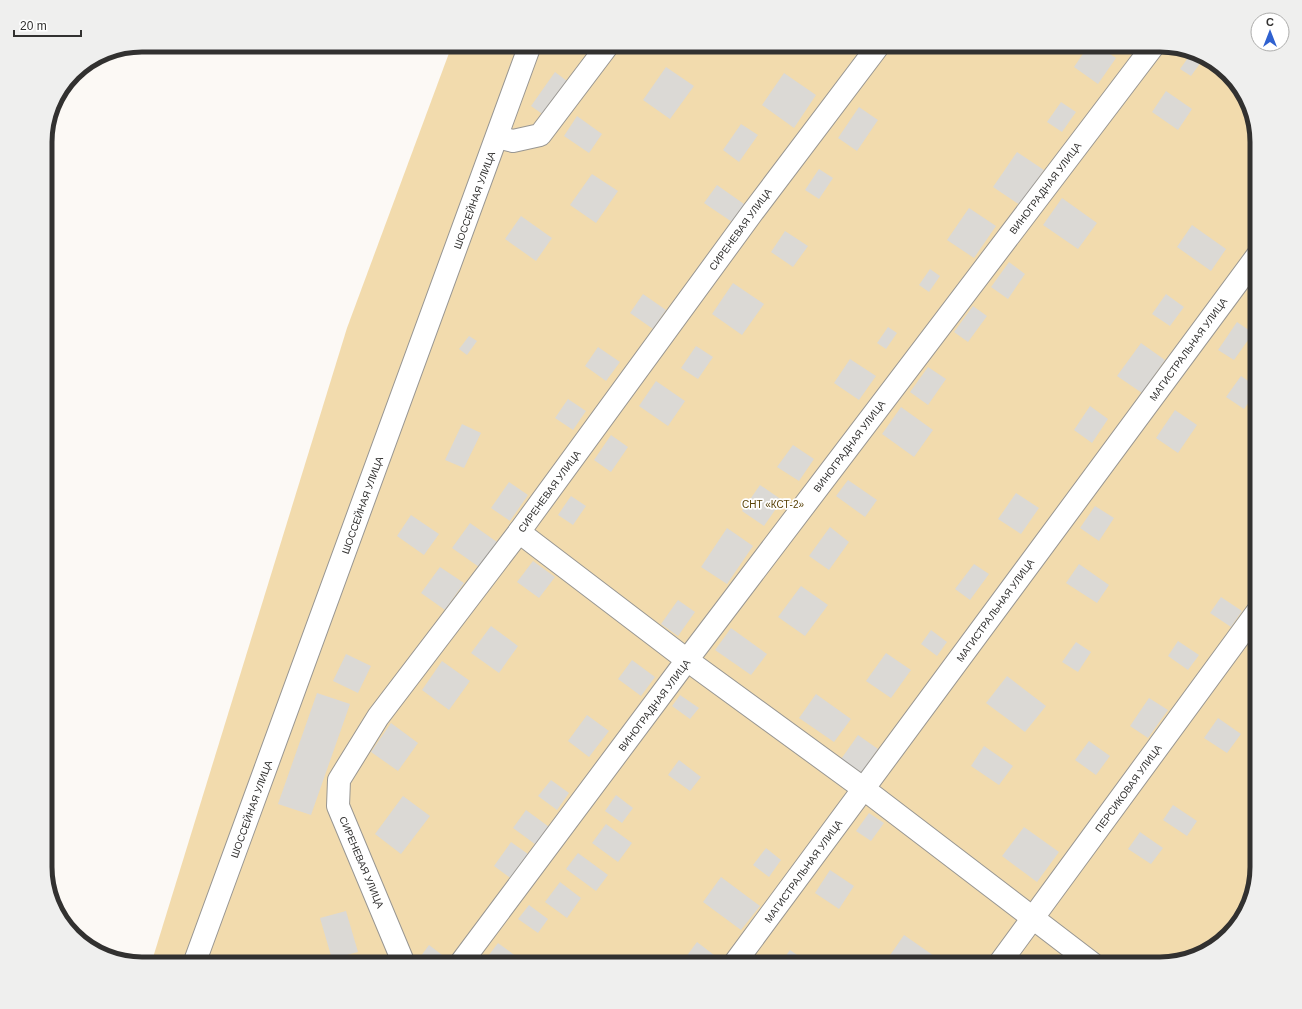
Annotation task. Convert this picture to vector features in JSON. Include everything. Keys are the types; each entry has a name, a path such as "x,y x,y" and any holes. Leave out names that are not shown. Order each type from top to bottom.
{"street":[{"name":"ШОССЕЙНАЯ УЛИЦА","path":"197,957 527,52"},
{"path":"497,137 513,141 540,136 603,52"},
{"name":"СИРЕНЕВАЯ УЛИЦА","path":"401,957 338,806 340,780 378,717 519,532 752,213 874,52"},
{"name":"ВИНОГРАДНАЯ УЛИЦА","path":"465,957 687,660 1149,52"},
{"name":"МАГИСТРАЛЬНАЯ УЛИЦА","path":"739,957 1250,265"},
{"path":"519,532 687,660 864,788 1084,957"},
{"name":"ПЕРСИКОВАЯ УЛИЦА","path":"1004,957 1250,621"}],"green space":[{"name":"СНТ «КСТ-2»","path":"449,52 1160,52 1189,57 1205,64 1219,74 1228,83 1241,102 1247,119 1250,142 1250,866 1247,890 1238,912 1228,926 1219,935 1200,948 1177,955 1160,957 153,957 347,328"}],"building":[{"path":"1084,52 1107,52 1116,58 1098,84 1074,67"},
{"path":"1189,57 1201,62 1191,76 1180,69"},
{"path":"666,67 694,86 670,119 643,100"},
{"path":"555,72 571,84 548,118 531,106"},
{"path":"784,73 816,95 794,128 762,105"},
{"path":"1166,91 1192,109 1178,130 1152,112"},
{"path":"1061,102 1076,112 1062,132 1047,122"},
{"path":"859,107 878,120 857,151 838,138"},
{"path":"577,116 602,134 589,153 564,136"},
{"path":"741,124 758,135 739,162 723,150"},
{"path":"1017,152 1044,170 1020,205 993,187"},
{"path":"819,169 833,178 819,199 805,190"},
{"path":"592,174 618,191 596,223 570,205"},
{"path":"717,185 744,204 732,222 704,203"},
{"path":"1062,198 1097,223 1078,249 1043,225"},
{"path":"969,208 996,226 974,258 947,240"},
{"path":"521,216 552,238 536,261 505,239"},
{"path":"1192,225 1226,249 1211,271 1177,247"},
{"path":"785,231 808,246 793,267 771,252"},
{"path":"1009,262 1025,274 1008,299 991,287"},
{"path":"930,269 940,276 929,292 919,285"},
{"path":"733,283 764,304 742,335 712,314"},
{"path":"643,294 666,310 653,329 630,313"},
{"path":"1166,294 1184,307 1170,326 1152,314"},
{"path":"973,306 987,316 968,342 954,332"},
{"path":"1237,322 1250,331 1250,337 1234,360 1218,350"},
{"path":"888,327 897,333 886,349 877,343"},
{"path":"469,336 477,341 467,355 459,349"},
{"path":"1141,343 1165,360 1142,393 1117,376"},
{"path":"696,346 713,357 698,379 681,368"},
{"path":"598,347 620,362 606,381 585,366"},
{"path":"850,359 876,376 859,400 834,383"},
{"path":"928,367 946,379 928,405 910,392"},
{"path":"1241,376 1250,382 1250,401 1244,409 1226,397"},
{"path":"656,381 685,401 668,426 639,406"},
{"path":"568,399 586,411 573,430 555,418"},
{"path":"1090,406 1108,419 1092,443 1074,430"},
{"path":"901,407 933,430 914,457 882,434"},
{"path":"1175,410 1197,425 1178,453 1156,438"},
{"path":"462,424 481,433 464,468 445,460"},
{"path":"611,435 628,447 611,472 594,460"},
{"path":"793,445 814,459 799,481 777,467"},
{"path":"848,480 877,500 865,517 836,496"},
{"path":"509,482 528,495 510,521 491,508"},
{"path":"760,485 782,500 764,526 742,511"},
{"path":"1016,493 1039,508 1021,534 998,519"},
{"path":"571,496 586,506 573,525 558,515"},
{"path":"1095,506 1114,518 1099,541 1080,528"},
{"path":"411,515 439,534 424,555 397,536"},
{"path":"470,523 497,542 479,567 452,548"},
{"path":"830,527 849,542 829,570 809,556"},
{"path":"727,528 753,546 727,584 701,567"},
{"path":"533,561 555,577 539,598 517,582"},
{"path":"974,564 989,574 970,600 955,589"},
{"path":"1079,564 1109,585 1097,603 1066,583"},
{"path":"440,567 464,583 445,610 421,593"},
{"path":"801,586 828,605 805,636 778,617"},
{"path":"1221,597 1242,611 1231,627 1210,613"},
{"path":"678,600 695,612 678,636 661,624"},
{"path":"491,626 518,646 499,673 471,653"},
{"path":"731,628 767,654 751,675 715,650"},
{"path":"931,630 947,642 937,656 921,644"},
{"path":"1178,641 1199,655 1188,670 1168,656"},
{"path":"1076,642 1091,652 1078,672 1062,662"},
{"path":"886,653 911,670 891,698 866,681"},
{"path":"346,654 371,666 358,693 333,681"},
{"path":"632,660 655,677 641,696 618,679"},
{"path":"442,661 470,681 449,710 422,690"},
{"path":"1007,676 1046,706 1025,732 986,703"},
{"path":"317,693 350,704 311,815 278,804"},
{"path":"816,694 851,719 834,742 799,718"},
{"path":"680,695 699,708 690,719 672,706"},
{"path":"1149,698 1168,710 1148,738 1130,726"},
{"path":"587,715 609,731 589,757 568,741"},
{"path":"1218,718 1241,734 1227,753 1204,738"},
{"path":"391,723 418,743 398,771 371,752"},
{"path":"858,735 878,749 859,776 839,762"},
{"path":"1089,741 1110,756 1096,775 1075,760"},
{"path":"984,746 1013,766 999,785 971,766"},
{"path":"679,760 701,777 690,791 668,775"},
{"path":"551,780 569,793 557,810 538,796"},
{"path":"616,795 633,808 622,823 605,811"},
{"path":"403,796 430,816 401,854 375,834"},
{"path":"1173,805 1197,821 1187,836 1163,820"},
{"path":"526,810 556,832 543,850 513,828"},
{"path":"869,813 884,823 871,841 856,831"},
{"path":"606,824 632,843 618,862 592,843"},
{"path":"1024,827 1059,852 1037,882 1002,856"},
{"path":"1140,832 1163,848 1151,864 1128,849"},
{"path":"511,842 535,859 517,883 494,866"},
{"path":"766,848 781,860 769,877 753,865"},
{"path":"578,853 608,875 596,891 566,869"},
{"path":"830,870 854,886 839,909 815,893"},
{"path":"721,877 760,906 741,930 703,902"},
{"path":"560,882 581,898 567,918 545,902"},
{"path":"529,905 548,919 538,933 518,919"},
{"path":"346,911 358,952 339,957 331,957 320,918"},
{"path":"904,935 936,957 889,957"},
{"path":"697,942 714,955 713,957 686,957"},
{"path":"498,943 517,957 487,957"},
{"path":"429,945 445,957 420,957"},
{"path":"790,950 800,957 785,957"}]}
